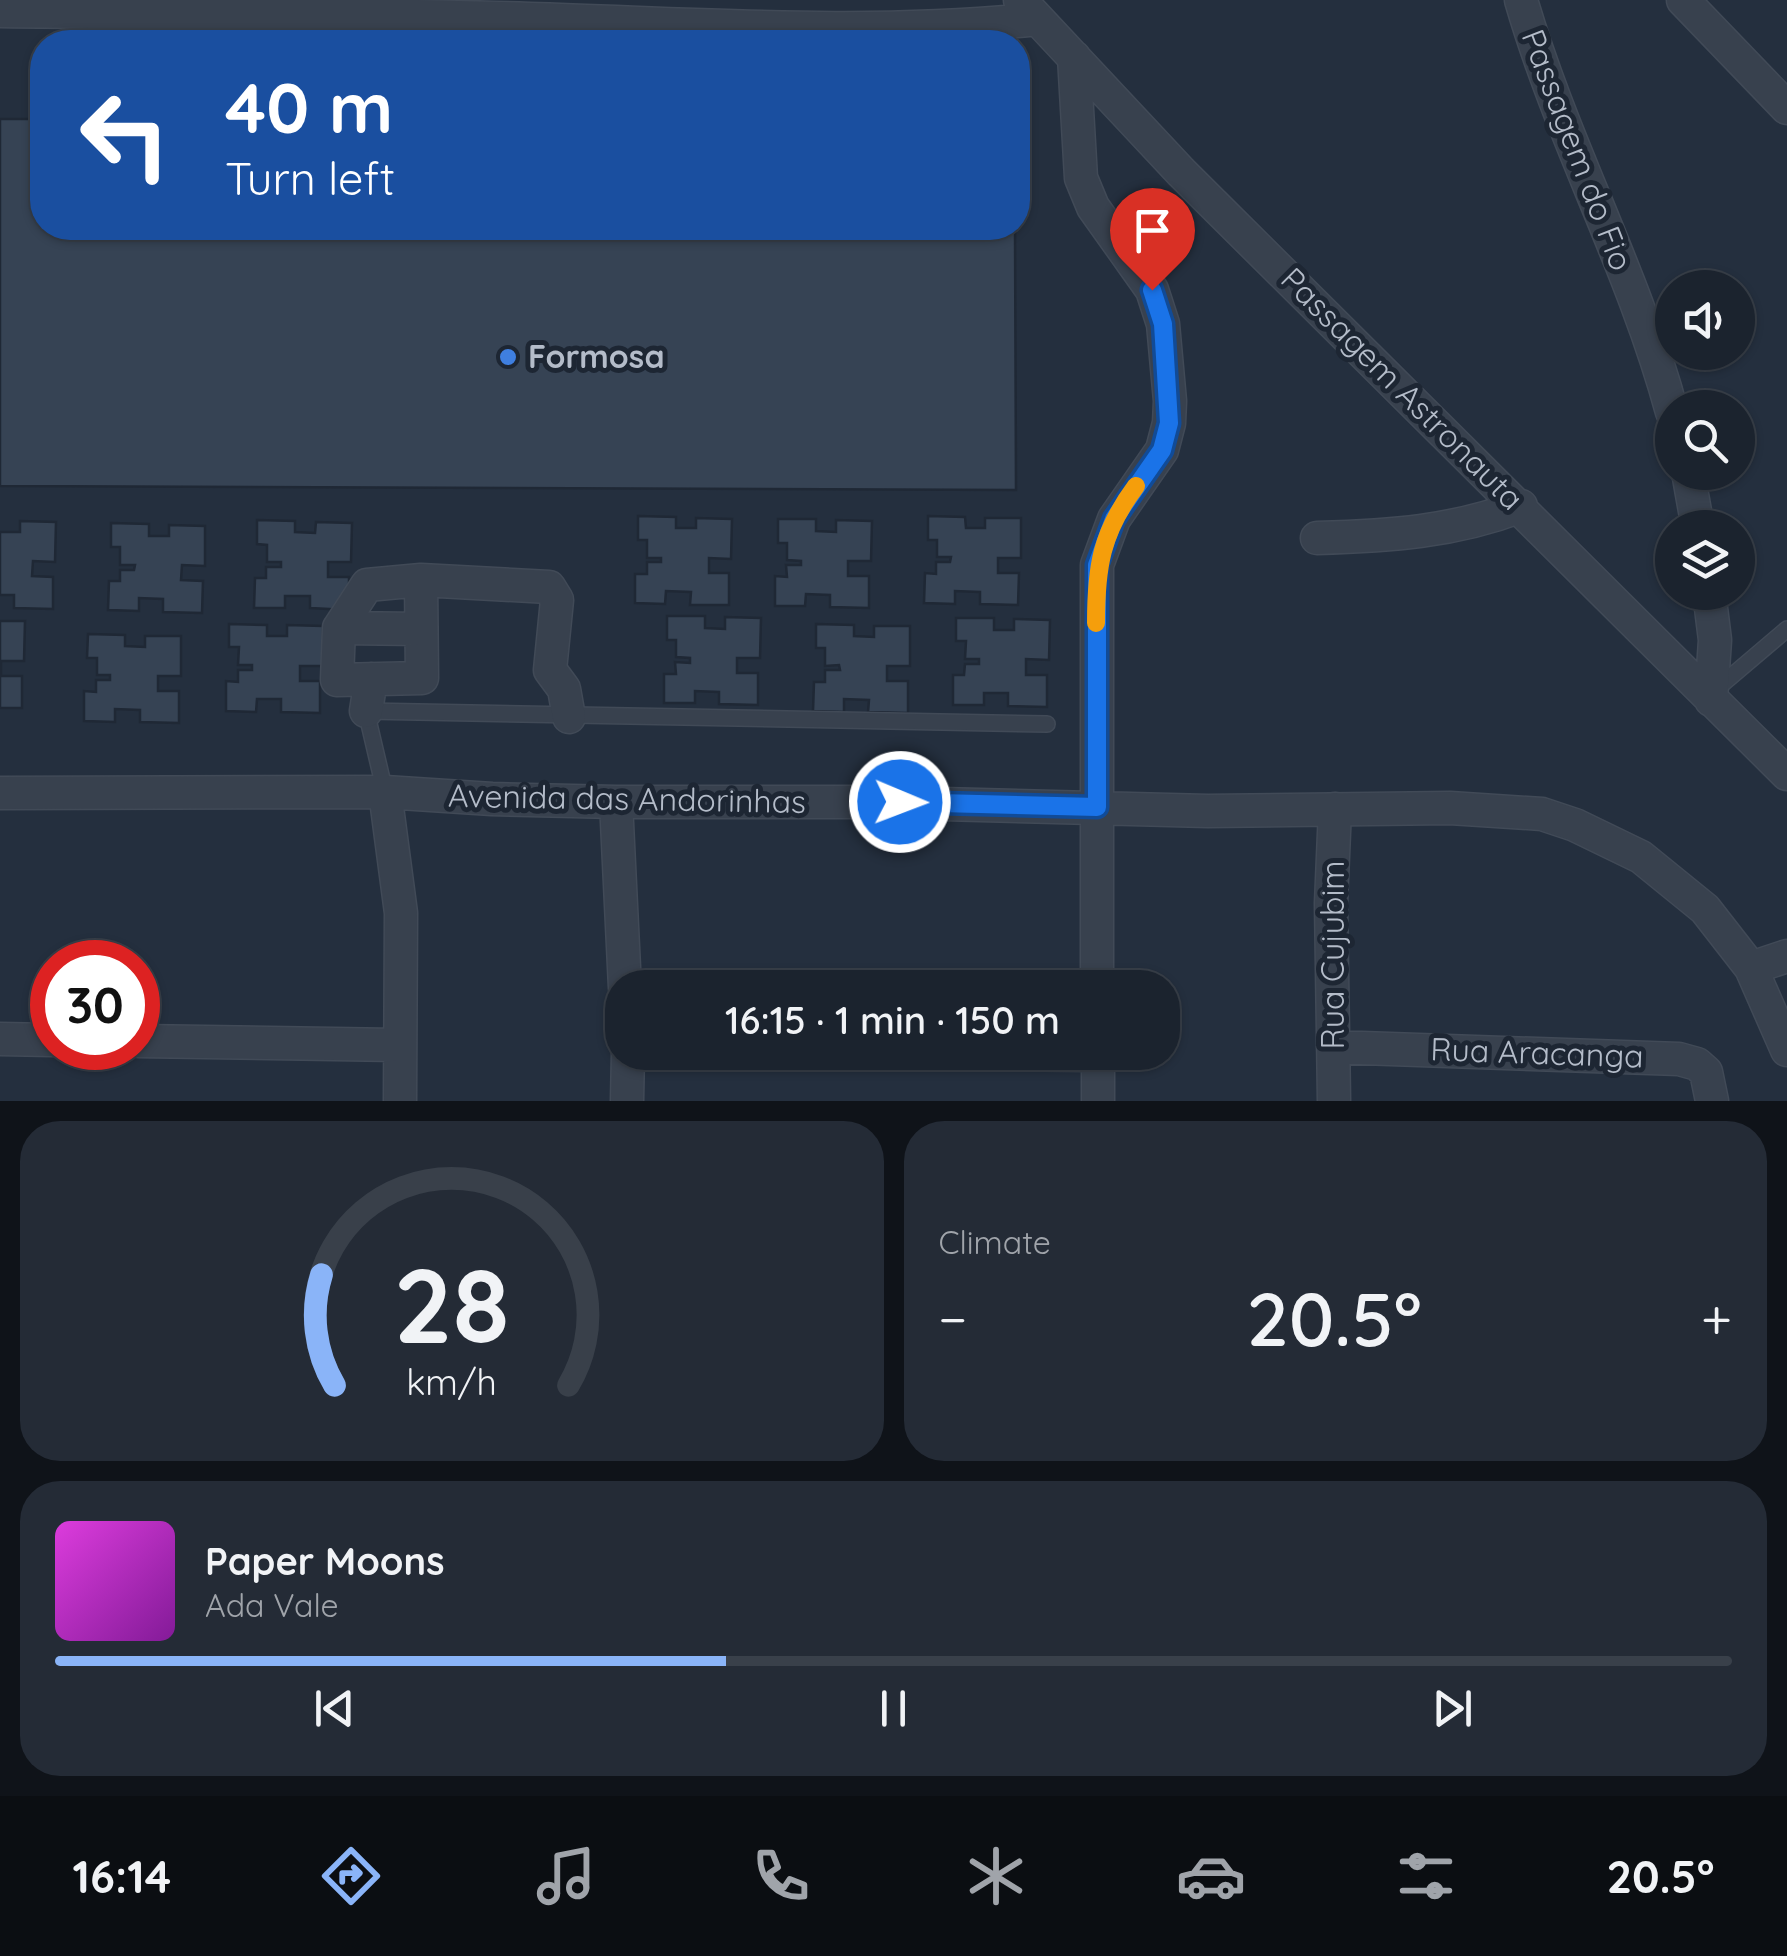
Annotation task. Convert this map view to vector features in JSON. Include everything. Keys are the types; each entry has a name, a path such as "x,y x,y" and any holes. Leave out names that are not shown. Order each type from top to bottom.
{"street":[{"name":"Passagem do Fio","path":"1521,0 1666,390"},
{"path":"1683,0 1787,108"},
{"path":"0,12 360,14 749,26 928,26 1029,9"},
{"name":"Passagem Astronauta","path":"1029,9 1182,172 1787,774"},
{"path":"1074,57 1081,178 1093,207 1152,290 1163,324 1170,402 1162,450 1114,519 1097,565 1097,970"},
{"path":"1317,538 1434,531 1470,524 1520,506"},
{"path":"420,580 422,678 368,695 337,680 339,628 367,585 420,580 549,586 558,600 550,670 564,688 568,717"},
{"path":"1711,610 1715,640 1712,696"},
{"path":"339,628 421,628"},
{"path":"385,792 401,913 400,1101"},
{"name":"Avenida das Andorinhas","path":"0,793 385,792 616,802 717,800 1208,811 1450,808 1542,814 1576,825 1641,858 1705,909 1751,968 1787,1050"},
{"path":"616,802 623,970"},
{"name":"Rua Cujubim","path":"1334,1101 1331,903 1336,809"},
{"path":"1751,968 1787,956"},
{"path":"0,1039 30,1040"},
{"path":"160,1041 398,1045"},
{"name":"Rua Aracanga","path":"1333,1047 1679,1059 1697,1064 1706,1072 1712,1101"},
{"path":"626,1101 627,1070"},
{"path":"1098,1070 1098,1101"}],"lane":[{"path":"1712,696 1787,629"},
{"path":"385,792 368,695 568,717 1046,724"}],"building":[{"name":"Formosa","path":"0,119 30,119 30,240 1015,240 1016,490 0,486"},
{"path":"638,516 676,517 676,528 696,528 696,518 732,519 731,559 709,558 709,573 729,573 729,605 690,605 691,592 666,591 665,604 635,603 635,574 647,574 647,562 661,562 661,558 647,558 647,540 638,540"},
{"path":"928,516 965,517 966,528 985,528 985,518 1021,518 1021,558 998,558 998,573 1019,573 1018,605 980,604 980,592 955,591 955,604 924,603 925,573 936,574 936,562 950,562 951,557 937,557 937,540 928,540"},
{"path":"778,519 816,519 816,531 836,532 836,520 872,521 871,561 848,561 848,576 869,576 869,608 830,607 830,595 806,594 805,606 775,606 775,576 787,577 786,565 801,565 801,561 787,560 787,543 778,543"},
{"path":"257,520 295,521 295,532 315,533 316,522 352,523 351,562 328,562 328,577 349,577 349,610 310,608 310,596 285,596 285,608 254,608 255,578 266,578 266,567 281,567 281,562 267,562 267,545 257,544"},
{"path":"20,521 56,522 55,562 33,561 32,576 53,577 53,609 14,608 14,595 0,595 0,532 20,532"},
{"path":"111,523 149,524 149,536 169,536 169,525 205,526 205,566 182,565 181,580 203,581 202,613 163,612 163,599 139,598 139,611 108,610 109,581 120,581 120,570 134,570 135,565 120,565 120,547 111,547"},
{"path":"667,616 705,616 705,628 725,629 725,617 761,618 760,658 737,658 737,673 758,673 758,705 719,704 719,692 695,691 695,703 664,703 664,674 676,674 675,662 690,663 690,658 676,657 676,640 667,640"},
{"path":"956,618 994,618 994,630 1014,630 1014,619 1050,620 1049,660 1026,659 1026,675 1047,675 1047,707 1008,706 1008,693 984,693 984,705 953,705 953,675 964,675 965,664 979,664 979,659 965,659 966,641 956,641"},
{"path":"0,621 25,621 24,661 1,661 1,676 22,676 22,708 0,708"},
{"path":"229,624 267,625 267,636 287,636 287,625 323,626 323,666 300,666 300,681 320,681 320,713 281,712 281,699 257,699 256,712 226,711 226,681 238,682 238,670 252,670 252,665 238,665 239,647 229,647"},
{"path":"816,624 854,625 854,636 874,637 874,626 910,626 910,666 887,666 887,681 908,681 908,713 868,712 869,700 844,699 844,712 813,711 814,682 825,682 825,670 840,670 839,665 825,666 825,648 816,648"},
{"path":"88,634 125,635 125,646 145,647 145,636 181,636 181,676 158,676 158,691 179,691 179,723 140,722 140,710 115,709 115,722 84,721 84,691 96,692 96,680 110,680 110,675 97,675 97,658 87,658"}],"slow traffic":[{"path":"1096,623 1097,565 1103,543 1136,486"}],"place":[{"name":"Formosa","path":"508,357"}],"route":[{"path":"900,802 1097,807 1097,565 1114,519 1162,450 1169,423 1163,324 1152,290"}]}
